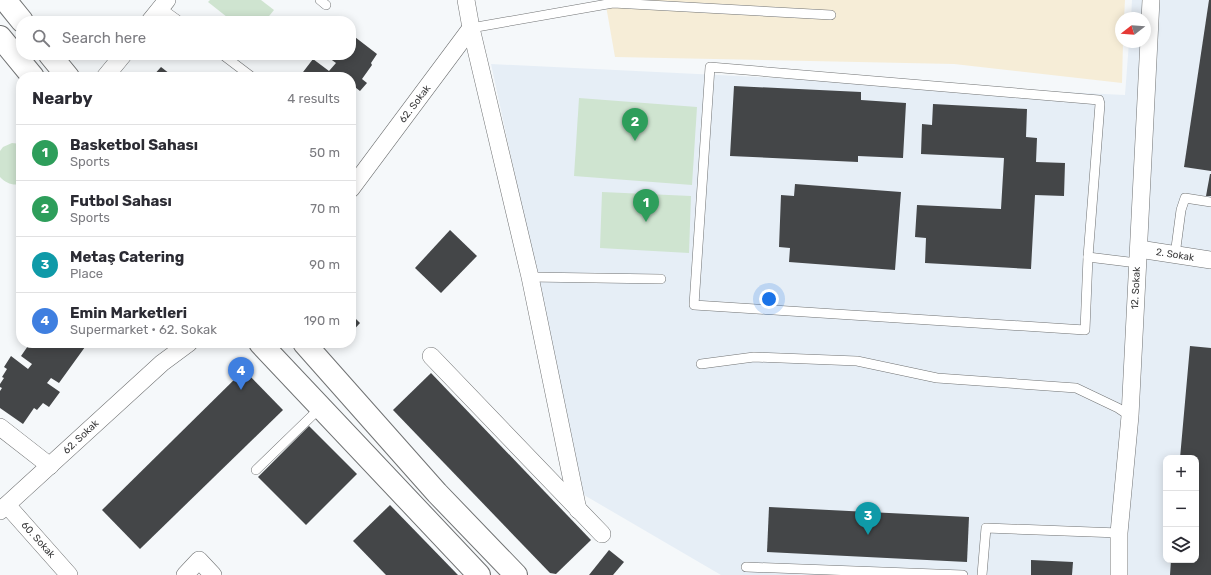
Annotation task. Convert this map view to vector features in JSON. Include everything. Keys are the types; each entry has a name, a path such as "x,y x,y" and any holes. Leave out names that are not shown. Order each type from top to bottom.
{"street":[{"path":"5,0 18,16"},
{"path":"466,0 471,28 530,277 578,510"},
{"name":"12. Sokak","path":"1118,575 1119,533 1130,416 1151,0"},
{"path":"154,16 164,4"},
{"name":"62. Sokak","path":"356,180 471,28"},
{"path":"0,37 16,56"},
{"path":"19,60 29,72"},
{"path":"54,60 64,72"},
{"path":"109,72 119,60"},
{"name":"2. Sokak","path":"1138,256 1175,255 1211,260"},
{"name":"62. Sokak","path":"162,363 174,348"},
{"name":"62. Sokak","path":"4,508 162,363 182,348"},
{"path":"265,348 479,575"},
{"path":"308,348 438,493 516,575"},
{"path":"431,356 602,534"},
{"path":"0,427 50,466"},
{"name":"60. Sokak","path":"4,508 69,575"},
{"path":"185,575 199,560 214,575"}],"lane":[{"path":"471,28 613,3 831,15"},
{"path":"164,4 175,16"},
{"path":"230,60 245,72"},
{"path":"710,67 1099,100 1100,104 1088,257 1085,330 694,305 710,67"},
{"path":"1175,255 1181,210 1185,198 1211,202"},
{"path":"1088,257 1138,256"},
{"path":"530,277 661,279"},
{"path":"701,364 754,357 857,361 937,378 1076,388 1118,408 1130,416"},
{"path":"256,470 321,407"},
{"path":"982,575 986,528 1119,533"},
{"path":"746,567 963,575"}],"shaded area":[{"path":"605,0 1125,0 1124,12 1115,12 1115,48 1123,48 1122,83 954,64 615,57"},
{"path":"1132,0 1211,0 1211,575 721,575 584,495 491,64 1125,95 1129,48 1151,48 1151,12 1131,12"}],"green space":[{"path":"210,0 261,0 274,10 269,16 226,16 208,2"},
{"path":"579,98 697,107 692,185 574,176"},
{"path":"12,143 16,143 16,185 9,184 0,177 0,151 3,147"},
{"path":"602,192 691,196 689,253 600,248"}],"building":[{"path":"1209,0 1211,0 1211,171 1184,167"},
{"path":"356,38 377,54 371,63 372,65 362,79 367,83 360,91 356,88 356,72 303,72 312,60 329,71 336,63 332,60 356,60"},
{"path":"161,67 168,72 156,72"},
{"path":"734,86 861,92 861,100 906,103 903,158 858,156 858,162 730,156"},
{"path":"933,104 1027,109 1026,137 1037,138 1036,162 1065,163 1064,196 1035,195 1031,269 925,263 926,238 915,237 917,205 1001,209 1004,158 921,154 922,124 932,125"},
{"path":"1210,174 1211,196 1206,196"},
{"path":"795,184 901,192 895,270 789,262 790,248 779,247 781,195 794,196"},
{"path":"450,230 477,256 441,293 415,268"},
{"path":"356,319 360,323 356,327"},
{"path":"1190,346 1211,348 1211,575 1170,575 1171,563 1199,563 1199,455 1180,455"},
{"path":"27,348 84,348 59,383 51,378 47,383 60,392 49,407 43,403 37,410 34,408 23,424 0,408 0,391 2,388 0,387 0,384 7,369 4,367 11,356 28,369 32,364 21,356"},
{"path":"244,370 283,410 140,549 102,510"},
{"path":"431,373 591,540 556,574 550,573 393,410"},
{"path":"309,426 357,474 306,525 258,477"},
{"path":"390,505 458,575 386,575 353,541"},
{"path":"769,507 969,517 967,562 767,552"},
{"path":"609,550 624,562 613,575 589,575"},
{"path":"1031,560 1073,562 1072,575 1031,575"}],"place":[{"name":"Futbol Sahası","path":"635,141"},
{"name":"Basketbol Sahası","path":"646,222"},
{"name":"Emin Marketleri","path":"241,390"},
{"name":"Metaş Catering","path":"868,535"}]}
